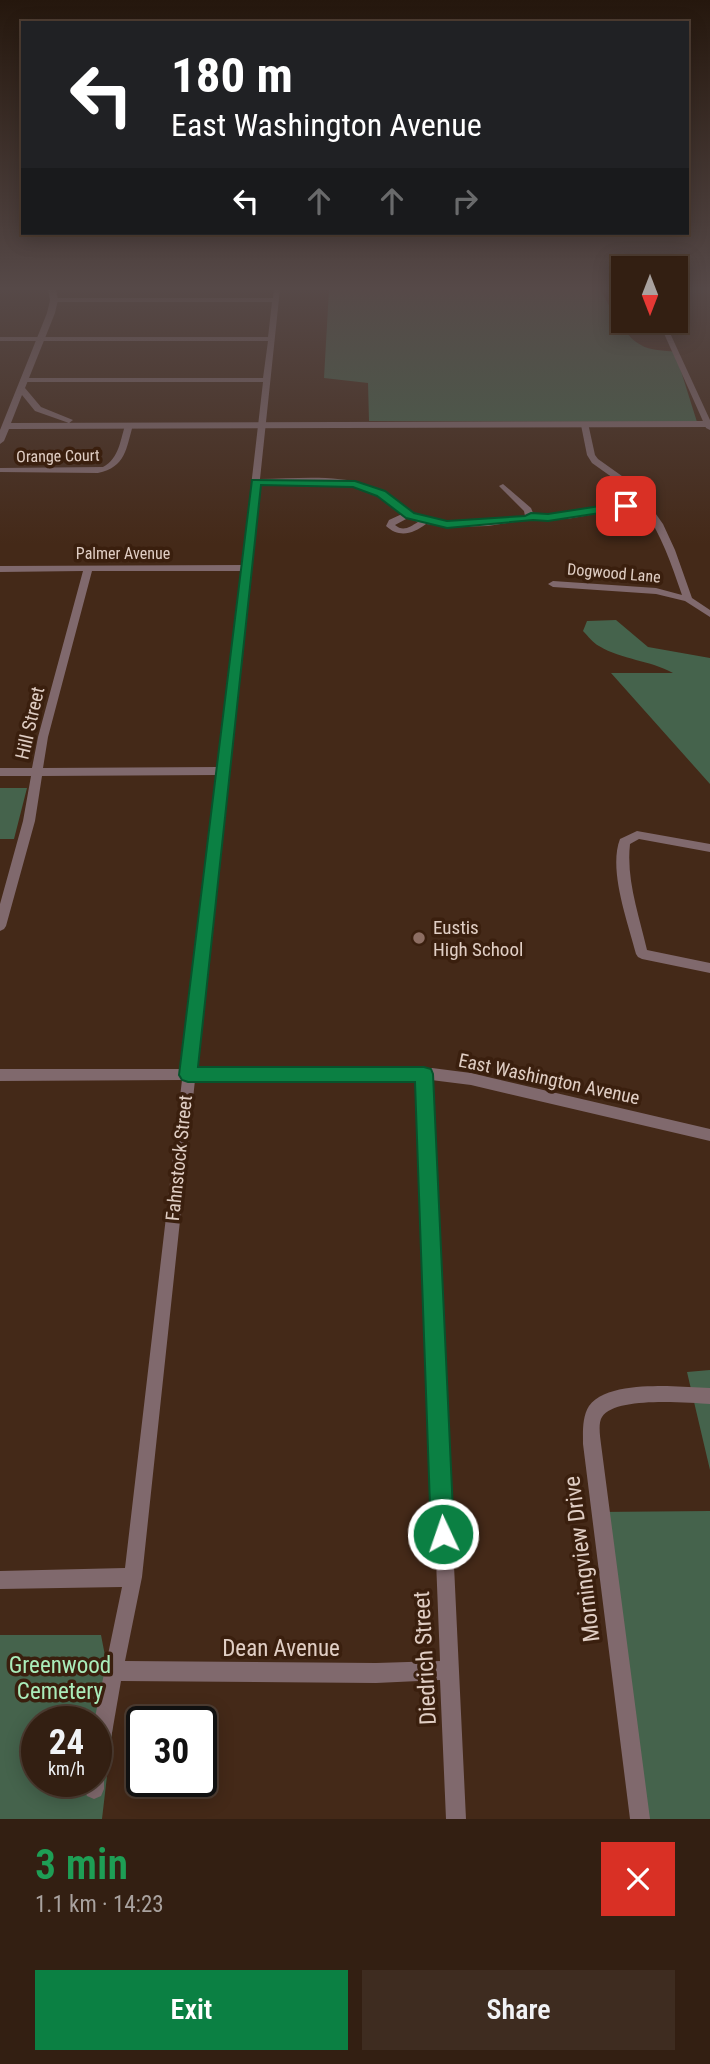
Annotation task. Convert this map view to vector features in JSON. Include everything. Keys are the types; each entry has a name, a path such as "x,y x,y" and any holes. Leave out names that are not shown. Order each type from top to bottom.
{"street":[{"path":"0,441 27,374"},
{"name":"Fahnstock Street","path":"107,1706 133,1577 268,374"},
{"path":"5,428 94,425 709,425 685,374"},
{"path":"23,384 267,380"},
{"path":"23,384 32,403 46,413 94,425"},
{"name":"Orange Court","path":"0,470 98,471 110,468 118,461 129,425"},
{"path":"585,425 595,461 633,488 659,524 688,598"},
{"path":"256,482 355,484 381,493 408,514 424,521 463,525 528,519 531,516 567,516 642,503"},
{"path":"503,486 531,516"},
{"path":"408,514 392,522 390,526 405,532 424,521"},
{"name":"Palmer Avenue","path":"0,569 247,568"},
{"name":"Hill Street","path":"0,926 29,821 36,772 88,569"},
{"name":"Dogwood Lane","path":"553,584 631,588 688,598 710,614"},
{"path":"0,772 223,771"},
{"path":"710,848 637,835 624,842 623,871 642,954 710,968"},
{"name":"East Washington Avenue","path":"0,1075 424,1074 471,1079 710,1135"},
{"name":"Diedrich Street","path":"424,1074 456,1819"},
{"name":"Morningview Drive","path":"640,1819 592,1444 593,1419 597,1410 616,1399 652,1395 710,1396"},
{"path":"0,1580 133,1577"},
{"name":"Dean Avenue","path":"113,1671 376,1673 449,1670"}],"green space":[{"path":"324,374 682,374 697,422 369,421 368,383 324,378"},
{"path":"616,620 648,647 710,658 710,784 611,673 673,673 608,651 583,631 587,621"},
{"path":"0,788 27,788 14,839 0,839"},
{"path":"710,1370 710,1470 687,1372"},
{"path":"710,1511 710,1819 633,1819 596,1512"},
{"name":"Greenwood Cemetery","path":"0,1635 101,1635 115,1707 112,1733 112,1706 21,1706 21,1797 105,1797 102,1819 0,1819"}],"place":[{"name":"Eustis High School","path":"419,938"}],"route":[{"path":"443,1534 424,1074 188,1075 256,482 355,484 381,493 410,516 447,525 528,519 531,516 567,516 626,506"}]}
